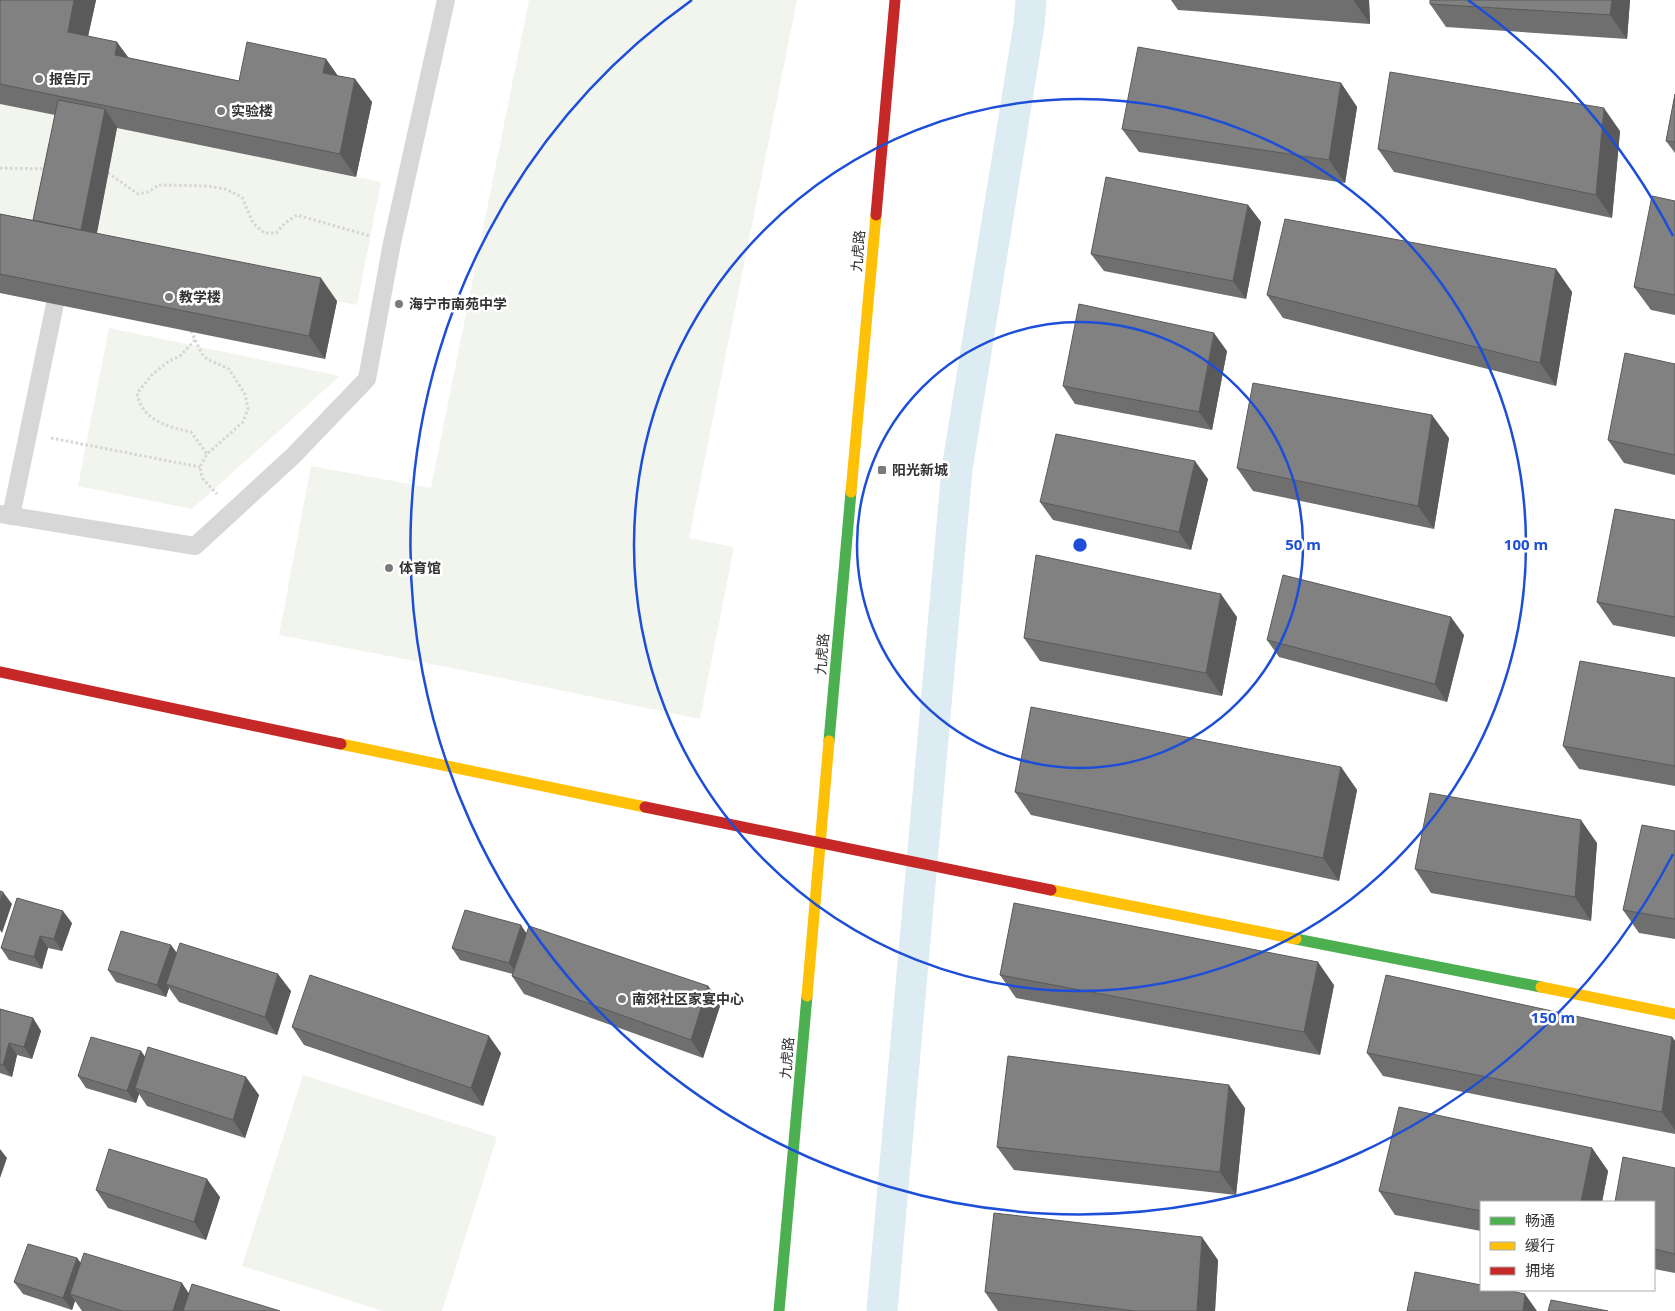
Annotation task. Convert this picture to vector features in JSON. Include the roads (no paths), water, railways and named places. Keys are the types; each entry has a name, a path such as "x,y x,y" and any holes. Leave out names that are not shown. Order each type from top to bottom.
{"street":[{"name":"九虎路","path":"779,1311 895,0"},
{"path":"0,672 820,844 1675,1014"}],"lane":[{"path":"55,304 28,433 5,515 195,546 293,456 367,379 392,242 446,0"}],"waterway":[{"path":"882,1311 957,469 1029,25 1031,0"}],"place":[{"name":"报告厅","path":"39,79"},
{"name":"实验楼","path":"221,111"},
{"name":"教学楼","path":"169,297"},
{"name":"海宁市南苑中学","path":"399,304"},
{"name":"阳光新城","path":"882,470"},
{"name":"体育馆","path":"389,568"},
{"name":"南郊社区家宴中心","path":"622,999"}]}
